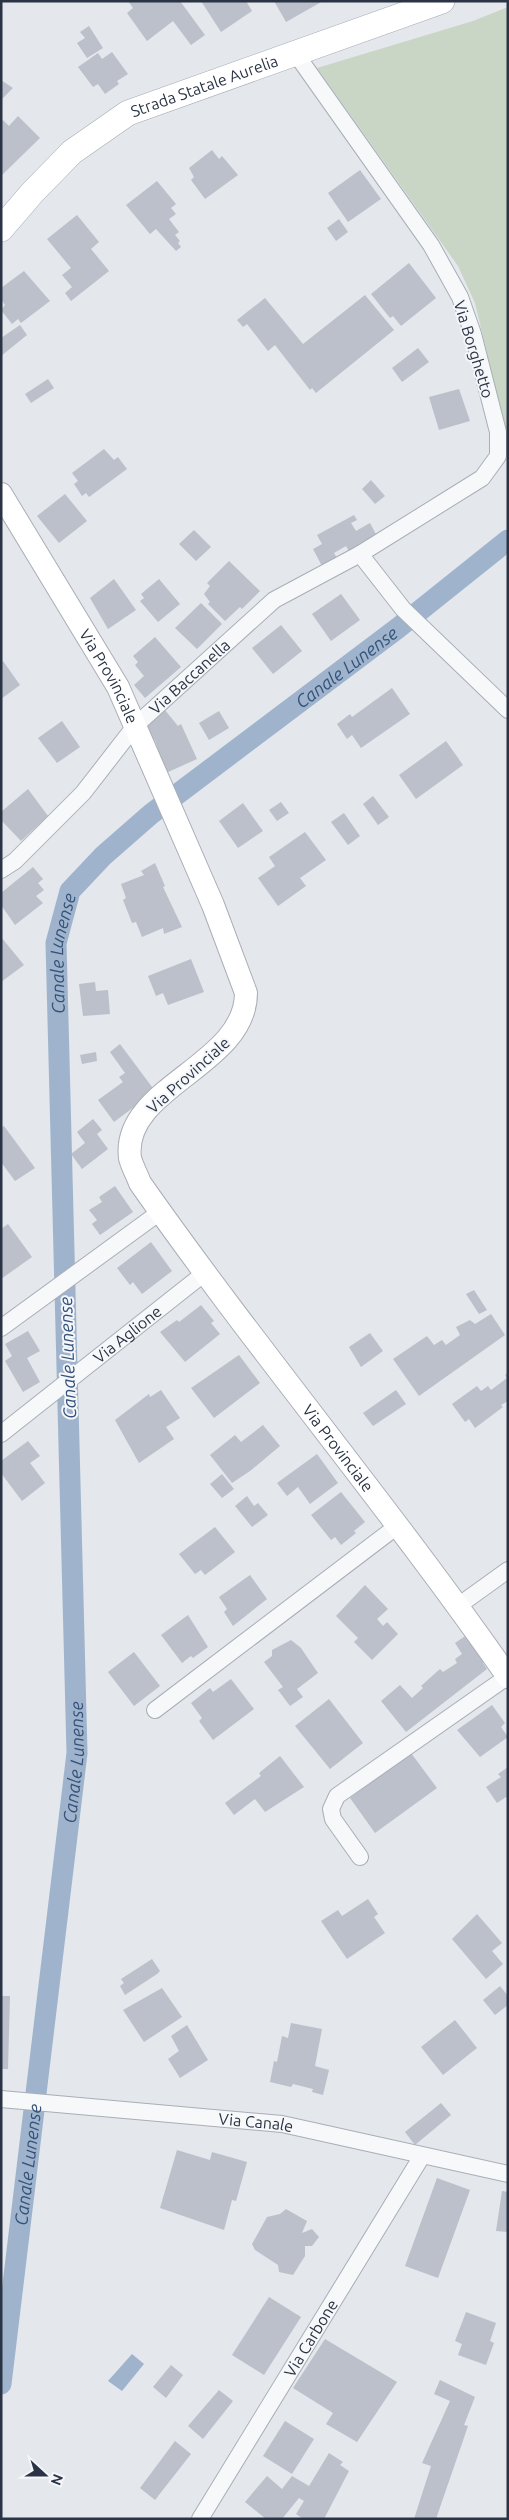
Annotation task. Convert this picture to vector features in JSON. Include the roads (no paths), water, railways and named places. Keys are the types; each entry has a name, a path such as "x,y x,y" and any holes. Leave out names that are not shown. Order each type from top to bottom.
{"main road":[{"name":"Strada Statale Aurelia","path":"1,229 32,193 72,152 128,113 442,1"}],"street":[{"name":"Via Borghetto","path":"296,54 431,245 460,297 472,334 500,440 498,456 482,478 360,554"},
{"name":"Via Provinciale","path":"1,494 118,687 243,980 246,1006 241,1020 232,1034 155,1101 140,1120 130,1141 130,1159 140,1183 458,1606 508,1677"},
{"path":"360,554 403,609 508,710"},
{"name":"Via Baccanella","path":"1,870 15,861 83,793 135,726 274,600 360,554"},
{"path":"1,1328 160,1212"},
{"name":"Via Aglione","path":"1,1434 206,1272"},
{"path":"155,1710 396,1526"},
{"path":"458,1606 508,1570"},
{"path":"360,1857 333,1819 331,1809 337,1796 508,1677"},
{"name":"Via Canale","path":"1,2099 282,2124 508,2174"},
{"name":"Via Carbone","path":"200,2519 422,2156"}],"water":[{"path":"132,2354 144,2364 122,2391 108,2381"}],"waterway":[{"name":"Canale Lunense","path":"1,2384 77,1753 56,943 70,891 103,856 151,814 398,628 508,540"}]}
